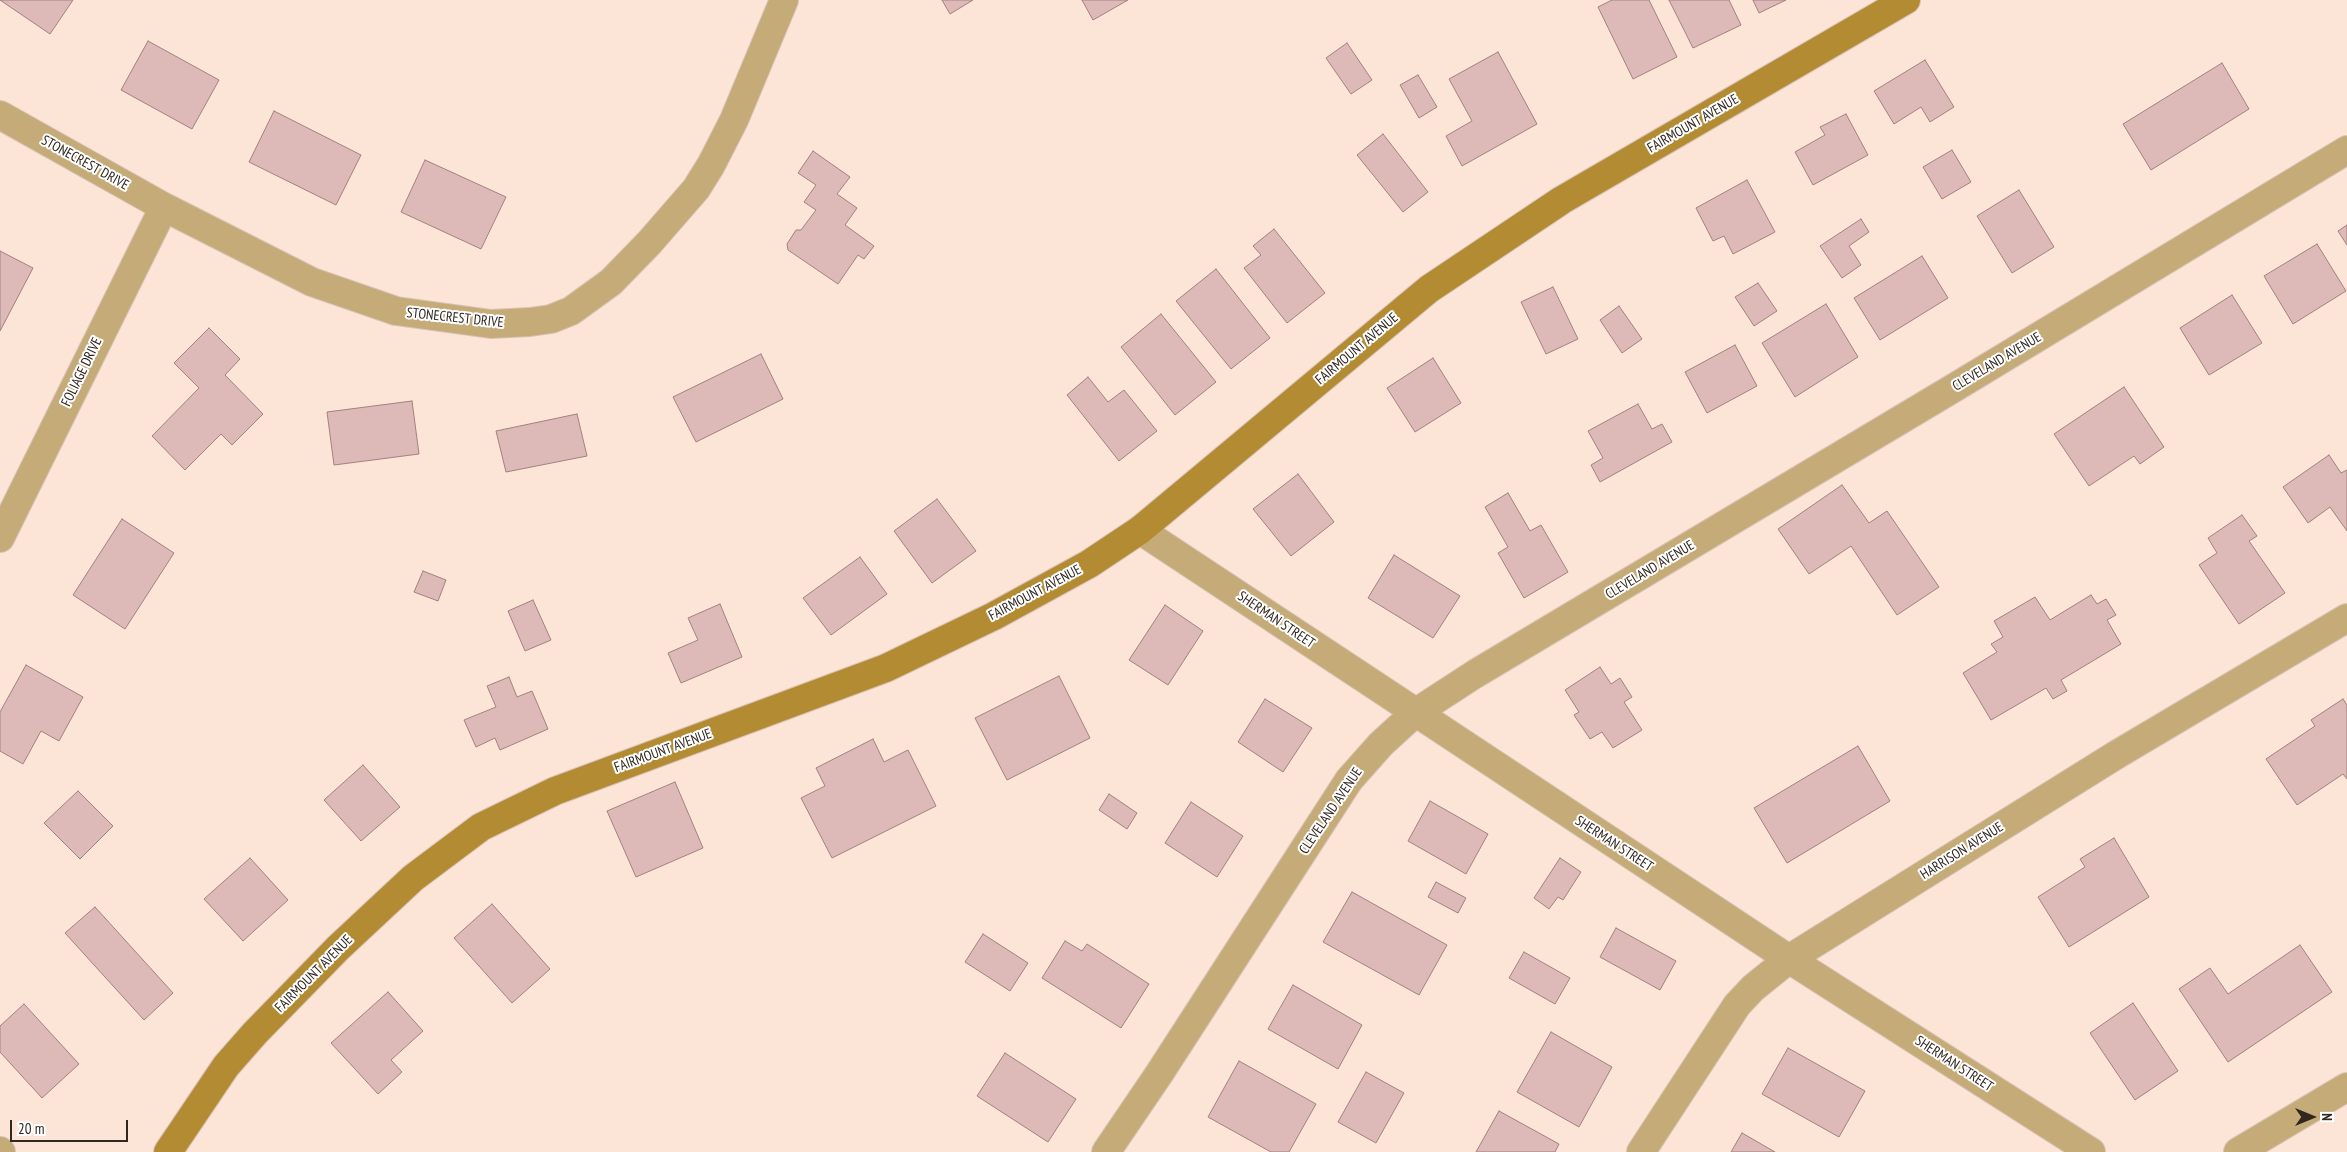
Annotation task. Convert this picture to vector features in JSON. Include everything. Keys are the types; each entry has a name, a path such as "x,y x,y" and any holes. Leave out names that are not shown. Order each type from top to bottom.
{"street":[{"name":"STONECREST DRIVE","path":"0,115 164,207 312,282 396,311 491,324 551,319 571,311 611,282 649,243 696,189 715,158 734,120 784,0"},
{"name":"FAIRMOUNT AVENUE","path":"168,1152 221,1073 255,1033 338,948 414,878 481,827 555,791 886,668 1038,593 1090,564 1140,530 1429,289 1562,200 1906,0"},
{"name":"CLEVELAND AVENUE","path":"1106,1152 1159,1074 1349,780 1381,744 1415,713 1467,679 1958,386 2347,150"},
{"name":"FOLIAGE DRIVE","path":"0,538 164,207"},
{"name":"SHERMAN STREET","path":"1140,530 1789,959 2091,1152"},
{"name":"HARRISON AVENUE","path":"1641,1152 1737,1005 1753,988 1789,959 2116,755 2347,618"},
{"path":"2243,1151 2347,1087"}],"building":[{"path":"0,0 73,0 50,34"},
{"path":"942,0 973,0 950,14"},
{"path":"1082,0 1128,0 1093,20"},
{"path":"1612,0 1649,0 1677,57 1633,79 1598,7"},
{"path":"1669,0 1729,0 1741,25 1693,48"},
{"path":"1753,0 1786,0 1759,13"},
{"path":"148,41 219,80 192,129 121,90"},
{"path":"1347,43 1372,80 1351,94 1326,58"},
{"path":"1498,52 1537,124 1462,166 1446,136 1472,121 1449,79"},
{"path":"1925,60 1954,107 1930,122 1921,107 1894,124 1874,91"},
{"path":"2222,63 2249,109 2151,170 2123,124"},
{"path":"1418,75 1437,107 1419,118 1400,85"},
{"path":"274,111 361,155 336,205 249,162"},
{"path":"1846,114 1868,155 1813,185 1795,152 1825,135 1820,127"},
{"path":"1383,134 1428,192 1403,212 1357,155"},
{"path":"1952,150 1971,182 1942,199 1923,167"},
{"path":"813,151 850,177 837,194 857,208 845,225 874,246 864,259 858,255 838,284 788,250 787,244 796,230 801,230 816,210 804,202 816,185 798,173"},
{"path":"425,160 506,197 481,249 401,212"},
{"path":"1747,180 1775,232 1733,254 1724,236 1713,241 1696,208"},
{"path":"2019,190 2054,247 2012,273 1977,216"},
{"path":"1861,219 1869,232 1849,246 1861,265 1842,278 1820,246"},
{"path":"2347,225 2347,245 2338,231"},
{"path":"1274,229 1325,293 1287,323 1244,268 1261,255 1253,246"},
{"path":"2317,244 2346,291 2293,324 2264,276"},
{"path":"0,251 33,268 0,331"},
{"path":"1922,256 1948,298 1880,340 1854,298"},
{"path":"1216,269 1270,338 1231,369 1176,301"},
{"path":"1758,283 1777,311 1754,326 1735,297"},
{"path":"1553,287 1578,339 1546,354 1521,302"},
{"path":"2232,295 2262,343 2209,375 2180,328"},
{"path":"1826,304 1858,357 1795,397 1762,343"},
{"path":"1619,306 1642,339 1622,353 1600,320"},
{"path":"1161,314 1216,382 1175,415 1121,347"},
{"path":"209,328 240,359 225,375 263,414 232,445 221,434 185,470 152,436 199,388 174,363"},
{"path":"1735,345 1757,386 1707,413 1685,372"},
{"path":"761,354 783,399 696,442 673,397"},
{"path":"1433,358 1461,403 1415,432 1387,388"},
{"path":"1088,377 1108,402 1124,390 1157,431 1119,461 1067,395"},
{"path":"2124,387 2164,447 2140,464 2134,456 2089,486 2054,434"},
{"path":"412,401 419,454 334,465 327,412"},
{"path":"1638,404 1652,429 1662,424 1672,442 1600,482 1591,465 1603,458 1588,431"},
{"path":"577,414 587,456 506,472 496,431"},
{"path":"2329,455 2341,473 2347,470 2347,531 2330,507 2308,523 2283,487"},
{"path":"1298,474 1334,522 1291,556 1253,509"},
{"path":"1842,485 1869,523 1887,511 1939,587 1897,615 1851,546 1809,574 1778,529"},
{"path":"1508,493 1530,531 1541,525 1568,572 1524,598 1498,553 1508,547 1485,507"},
{"path":"937,499 976,551 932,583 894,531"},
{"path":"2242,515 2257,536 2249,541 2285,593 2239,624 2199,565 2217,553 2208,538"},
{"path":"122,519 174,553 125,629 73,595"},
{"path":"1394,555 1460,596 1433,638 1368,598"},
{"path":"860,557 887,594 831,635 803,598"},
{"path":"423,571 446,580 438,601 414,592"},
{"path":"2091,595 2097,604 2106,599 2116,615 2107,620 2121,644 2061,680 2067,691 2053,699 2046,688 1991,720 1963,673 1997,652 1991,644 2003,637 1994,621 2035,597 2050,620"},
{"path":"533,600 551,640 525,651 508,611"},
{"path":"720,604 742,657 681,683 668,653 698,640 688,618"},
{"path":"1165,605 1203,631 1168,685 1129,660"},
{"path":"26,665 83,697 59,741 41,731 23,764 0,751 0,712"},
{"path":"1600,667 1611,684 1620,678 1632,697 1624,702 1642,730 1613,748 1602,732 1590,739 1574,715 1579,712 1565,690"},
{"path":"1059,676 1090,738 1007,780 975,718"},
{"path":"509,677 517,697 532,691 548,729 500,750 495,738 476,747 464,720 496,707 487,686"},
{"path":"1265,699 1312,728 1283,772 1238,742"},
{"path":"2343,699 2347,705 2347,779 2343,774 2297,805 2266,759 2315,726 2311,720"},
{"path":"873,739 884,762 908,750 936,806 832,858 801,798 825,786 816,768"},
{"path":"1858,746 1890,801 1787,863 1754,808"},
{"path":"363,765 400,807 361,841 324,800"},
{"path":"675,782 703,848 636,877 607,811"},
{"path":"78,791 113,826 80,859 44,823"},
{"path":"1109,794 1137,813 1127,829 1099,810"},
{"path":"1430,801 1488,834 1466,874 1408,841"},
{"path":"1191,802 1243,836 1217,877 1165,843"},
{"path":"2114,838 2149,897 2069,947 2038,897 2085,867 2080,859"},
{"path":"250,858 288,900 243,941 204,899"},
{"path":"1560,858 1581,872 1563,900 1558,897 1549,909 1534,898"},
{"path":"1436,882 1466,898 1458,913 1428,897"},
{"path":"1352,892 1447,945 1419,995 1323,942"},
{"path":"492,904 550,969 512,1003 454,938"},
{"path":"95,907 173,993 144,1020 65,933"},
{"path":"1616,928 1676,961 1660,990 1600,957"},
{"path":"983,934 1028,963 1010,991 965,962"},
{"path":"1065,941 1082,951 1087,944 1149,984 1121,1028 1042,978"},
{"path":"2300,945 2332,992 2228,1062 2179,989 2210,968 2228,994"},
{"path":"1524,952 1570,978 1555,1004 1509,978"},
{"path":"1293,985 1362,1025 1338,1069 1268,1029"},
{"path":"388,992 423,1031 391,1060 402,1072 378,1094 331,1043"},
{"path":"2133,1003 2178,1071 2135,1100 2090,1033"},
{"path":"24,1004 79,1064 42,1098 0,1052 0,1026"},
{"path":"1551,1032 1612,1067 1579,1127 1517,1092"},
{"path":"1788,1048 1865,1091 1839,1137 1762,1094"},
{"path":"1005,1053 1076,1099 1048,1142 977,1096"},
{"path":"1239,1061 1316,1104 1289,1152 1271,1152 1208,1117"},
{"path":"1366,1072 1404,1093 1376,1143 1338,1122"},
{"path":"1499,1111 1559,1144 1555,1152 1476,1152"},
{"path":"1742,1133 1775,1152 1731,1152"}]}
